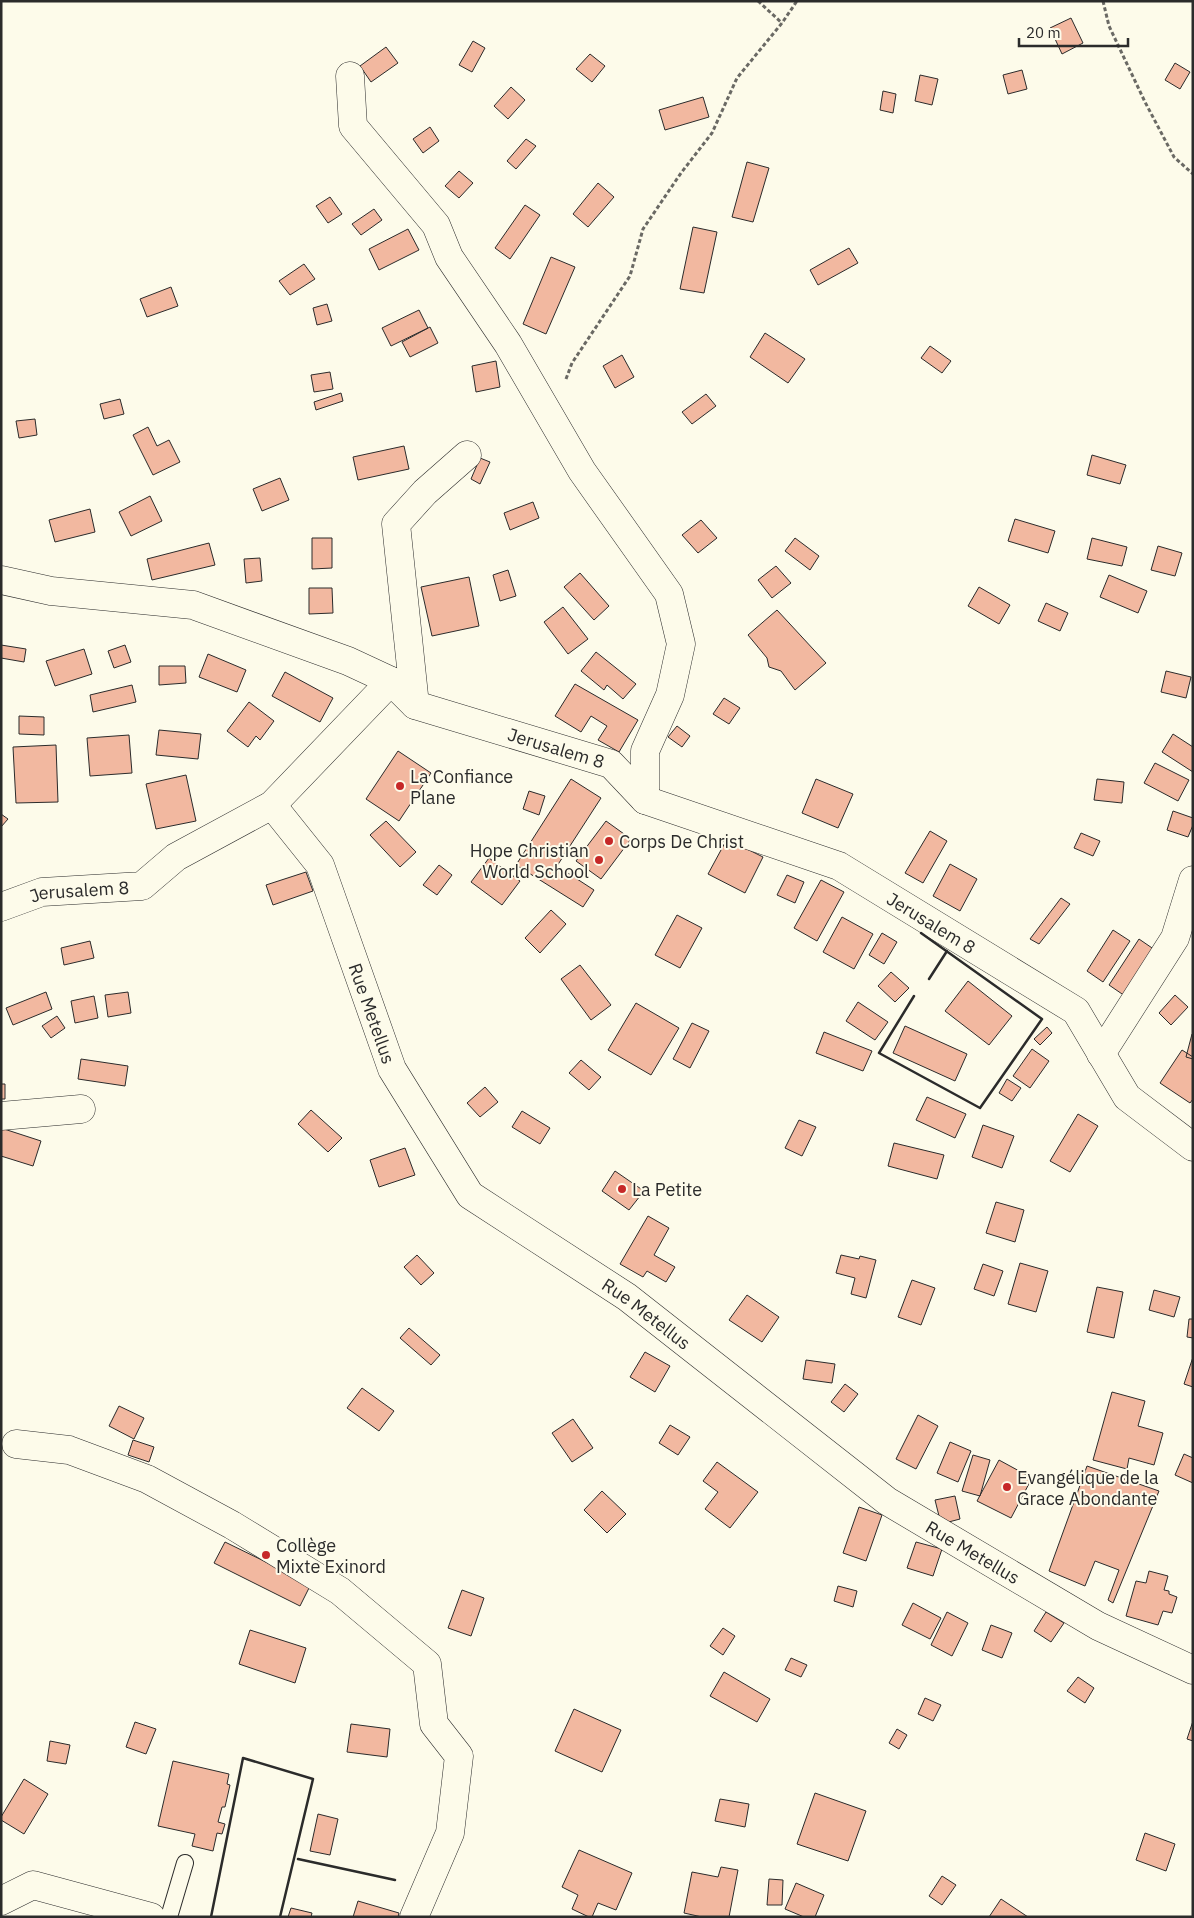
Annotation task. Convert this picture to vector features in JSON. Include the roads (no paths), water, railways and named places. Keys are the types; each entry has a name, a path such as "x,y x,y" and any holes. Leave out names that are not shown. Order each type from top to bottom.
{"street":[{"path":"350,76 353,126 436,225 449,257 508,344 582,471 669,594 681,644 670,696 645,750 645,800"},
{"path":"415,705 396,524 425,492 467,455"},
{"path":"1,580 51,591 193,605 348,661 391,681"},
{"name":"Jerusalem 8","path":"1,907 42,892 142,886 176,857 272,805 391,681 415,705 611,764 645,800 839,866 1076,1011 1127,1097 1193,1147"},
{"name":"Rue Metellus","path":"272,805 320,865 392,1069 470,1195 627,1297 887,1501 1098,1626 1193,1670"},
{"path":"1101,1054 1184,944 1193,880"},
{"path":"1,1116 81,1109"},
{"path":"16,1444 69,1450 147,1479 164,1488 232,1525 340,1591 427,1664 434,1724 459,1756 450,1833 414,1917"},
{"path":"1,1901 33,1885 151,1917"}],"lane":[{"path":"169,1917 185,1863"}],"place":[{"name":"La Confiance Plane","path":"400,786"},
{"name":"Corps De Christ","path":"609,841"},
{"name":"Hope Christian World School","path":"599,860"},
{"name":"La Petite","path":"622,1189"},
{"name":"Evangélique de la Grace Abondante","path":"1007,1487"},
{"name":"Collège Mixte Exinord","path":"266,1555"}]}
